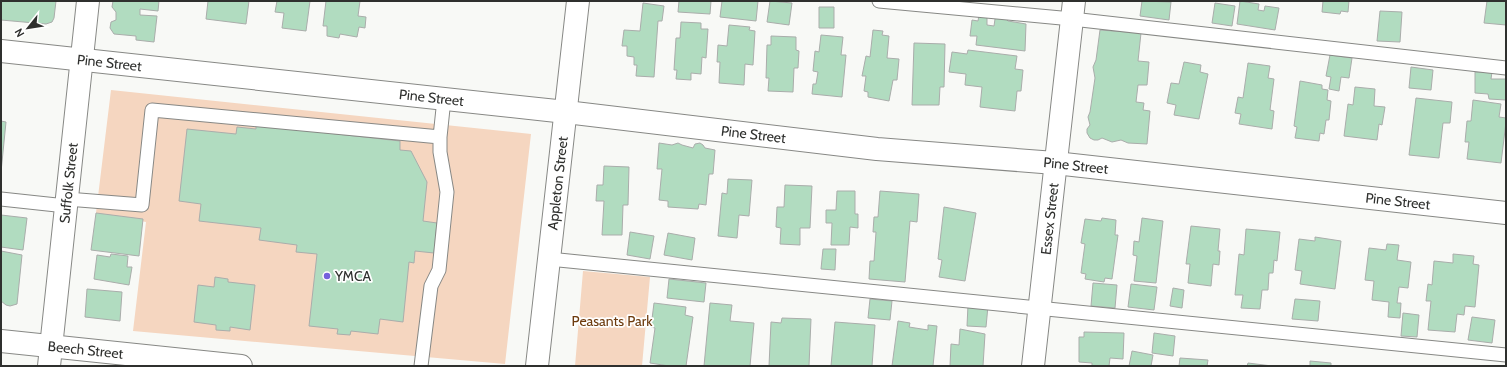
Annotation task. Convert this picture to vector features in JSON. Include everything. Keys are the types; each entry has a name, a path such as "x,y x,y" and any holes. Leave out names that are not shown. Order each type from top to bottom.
{"street":[{"name":"Suffolk Street","path":"50,356 88,1"},
{"name":"Appleton Street","path":"537,366 578,1"},
{"name":"Essex Street","path":"1033,366 1073,10"},
{"name":"Pine Street","path":"1,51 444,98 877,149 1055,163 1506,213"},
{"name":"Beech Street","path":"1,341 50,356 241,366"}],"lane":[{"path":"880,1 1073,10 1506,68"},
{"path":"421,366 431,286 439,270 447,192 440,152 444,98"},
{"path":"1,199 142,205 152,110 440,138"},
{"path":"549,258 1506,356"}],"green space":[{"name":"YMCA","path":"111,90 531,134 505,364 133,331 146,222 96,213"},
{"name":"Peasants Park","path":"583,271 650,277 642,366 575,366"}],"building":[{"path":"1,1 56,1 54,18 52,22 46,24 1,20"},
{"path":"113,1 159,1 158,11 140,9 140,15 157,16 154,42 136,40 136,36 114,34 110,28 111,22 116,20 116,12 112,7"},
{"path":"208,1 249,1 246,24 206,19"},
{"path":"277,1 310,1 306,31 282,28 284,13 275,12"},
{"path":"326,1 360,1 358,16 366,17 365,28 359,27 357,37 340,34 339,38 327,36 327,26 323,26"},
{"path":"679,1 711,1 710,14 678,12"},
{"path":"722,1 758,1 756,21 720,17"},
{"path":"770,1 792,3 789,25 767,22"},
{"path":"1142,1 1171,2 1169,20 1140,16"},
{"path":"1240,1 1259,4 1258,10 1264,11 1265,6 1279,8 1275,30 1237,24"},
{"path":"1323,1 1349,1 1348,12 1341,11 1340,14 1322,12"},
{"path":"1487,1 1506,1 1506,25 1484,23"},
{"path":"643,3 664,6 662,21 658,21 654,77 636,76 637,65 634,65 634,57 627,56 627,46 622,46 624,30 640,31"},
{"path":"1215,3 1235,6 1232,26 1212,23"},
{"path":"819,7 834,7 834,28 819,28"},
{"path":"1380,11 1402,12 1400,42 1377,41"},
{"path":"979,15 987,16 987,25 994,26 995,19 997,17 1005,18 1008,21 1026,24 1025,51 976,45 977,36 970,36 972,20 978,21"},
{"path":"681,22 701,23 701,29 708,29 706,58 702,57 701,74 691,73 691,80 676,79 677,70 674,70 676,38 680,38"},
{"path":"729,25 750,27 749,30 755,31 753,65 745,64 744,85 719,83 720,62 717,62 718,45 727,46"},
{"path":"873,30 883,31 882,35 889,36 887,58 899,59 897,80 893,80 889,101 868,97 868,92 864,91 866,76 862,76 866,56 870,57"},
{"path":"1100,30 1141,33 1138,61 1149,62 1147,85 1138,85 1136,102 1144,103 1143,110 1150,111 1147,144 1128,143 1121,140 1112,142 1102,138 1094,140 1090,138 1087,133 1087,129 1090,125 1088,117 1095,78 1093,67 1096,60"},
{"path":"821,35 843,37 841,55 846,55 842,97 812,94 813,84 816,84 818,72 813,71 815,51 819,52"},
{"path":"771,36 796,37 796,50 799,51 798,68 794,68 793,92 768,91 769,78 766,78 767,45 771,45"},
{"path":"914,43 945,44 944,87 940,87 939,105 912,105"},
{"path":"968,50 1017,56 1015,69 1023,70 1021,91 1017,91 1015,111 980,107 982,87 965,85 966,74 949,72 952,52 967,54"},
{"path":"1330,55 1352,58 1349,78 1341,77 1339,91 1329,89 1331,77 1326,76"},
{"path":"1184,62 1201,65 1200,72 1208,74 1199,119 1174,115 1176,105 1167,103 1171,83 1179,84"},
{"path":"1248,63 1270,66 1268,78 1274,79 1270,110 1274,111 1272,129 1239,124 1241,114 1235,113 1238,97 1243,98"},
{"path":"1411,67 1433,70 1431,90 1409,88"},
{"path":"1475,72 1492,72 1491,79 1506,79 1506,100 1489,99 1488,94 1475,93"},
{"path":"1300,81 1322,85 1322,89 1328,90 1327,100 1331,101 1329,120 1326,120 1324,134 1320,133 1319,141 1295,138 1297,127 1294,126"},
{"path":"1355,87 1375,89 1374,106 1385,107 1382,125 1379,124 1377,140 1344,136 1348,104 1353,105"},
{"path":"1416,98 1452,102 1450,123 1443,123 1439,158 1409,155"},
{"path":"1473,100 1501,104 1499,117 1506,118 1506,122 1501,163 1467,159 1469,142 1465,142 1467,121 1471,121"},
{"path":"1,121 6,122 1,172"},
{"path":"256,125 400,141 400,150 411,151 427,182 423,221 437,223 434,253 415,251 414,263 409,262 403,322 380,319 378,334 351,331 350,335 337,334 338,329 309,326 317,254 296,252 297,245 259,240 261,228 199,221 201,204 179,201 187,129 236,134 237,127 256,129"},
{"path":"659,143 672,145 678,143 693,148 695,144 700,143 705,148 715,150 713,174 709,174 706,205 699,204 698,209 668,207 668,201 659,200 662,169 657,169"},
{"path":"604,166 629,167 628,205 623,205 622,235 602,235 604,201 596,201 597,185 603,185"},
{"path":"728,179 752,180 749,216 739,215 737,238 718,236 722,193 727,194"},
{"path":"785,185 812,186 810,228 800,228 800,245 780,244 781,228 776,227 777,207 784,207"},
{"path":"837,191 855,191 855,214 858,214 858,228 850,227 849,245 831,245 832,223 826,223 826,210 836,210"},
{"path":"880,191 919,194 917,222 910,221 905,282 869,279 870,261 874,261 876,232 873,232 874,217 878,217"},
{"path":"944,207 976,213 965,281 939,277 942,260 938,259"},
{"path":"96,213 143,219 139,256 91,250"},
{"path":"1,215 27,218 23,250 1,247"},
{"path":"1102,218 1116,220 1115,235 1118,235 1112,279 1105,278 1104,282 1085,279 1086,274 1081,273 1085,244 1081,243 1085,219 1101,221"},
{"path":"1142,218 1163,221 1156,283 1134,281 1137,256 1133,255 1134,241 1139,242"},
{"path":"1191,226 1220,229 1218,251 1220,251 1219,265 1213,264 1211,286 1188,283 1190,264 1186,264"},
{"path":"1246,229 1280,232 1277,261 1274,260 1273,273 1269,273 1268,290 1262,290 1260,309 1241,308 1243,295 1235,295 1239,254 1244,255"},
{"path":"630,232 654,236 650,259 627,255"},
{"path":"668,233 695,238 692,260 664,255"},
{"path":"1315,237 1341,241 1335,289 1300,284 1302,271 1295,270 1299,239 1315,241"},
{"path":"1387,244 1399,245 1397,260 1411,262 1408,288 1399,287 1397,303 1401,303 1400,318 1388,317 1389,302 1372,300 1374,281 1365,280 1369,248 1386,250"},
{"path":"823,249 836,249 835,270 821,269"},
{"path":"1,251 22,255 17,304 10,306 1,301"},
{"path":"111,254 128,256 127,267 132,267 129,285 94,279 97,255 110,257"},
{"path":"1453,254 1474,256 1473,264 1479,265 1475,307 1465,306 1464,315 1457,314 1455,332 1428,330 1431,301 1426,301 1428,284 1432,285 1434,261 1453,263"},
{"path":"215,277 228,279 228,282 255,285 250,330 230,327 230,331 216,330 216,325 194,322 198,285 214,287"},
{"path":"669,279 706,283 704,302 667,298"},
{"path":"1093,283 1117,285 1115,308 1091,306"},
{"path":"1131,284 1157,287 1154,310 1128,307"},
{"path":"1173,288 1184,290 1182,308 1170,306"},
{"path":"87,289 122,292 120,321 85,317"},
{"path":"870,299 892,301 890,320 868,318"},
{"path":"1295,299 1320,301 1318,321 1292,319"},
{"path":"654,303 686,307 685,315 693,317 686,366 669,366 650,363 655,328 651,327"},
{"path":"710,303 732,305 730,321 754,323 750,366 704,366"},
{"path":"968,305 988,306 986,327 967,326"},
{"path":"1403,313 1419,315 1417,337 1401,336"},
{"path":"1472,317 1495,320 1492,343 1468,340"},
{"path":"782,318 811,319 809,366 769,366 771,322 781,323"},
{"path":"898,321 910,323 909,327 928,330 928,325 937,326 933,366 892,366"},
{"path":"835,322 875,325 872,366 831,366"},
{"path":"960,329 985,334 983,366 950,366 951,344 959,345"},
{"path":"1084,332 1124,333 1123,359 1110,358 1109,366 1092,366 1092,363 1079,362 1079,337 1084,337"},
{"path":"1154,333 1175,336 1173,356 1152,353"},
{"path":"1132,351 1153,355 1151,366 1129,366"},
{"path":"1180,358 1208,360 1207,366 1179,366"},
{"path":"1310,361 1331,363 1331,366 1310,366"},
{"path":"1248,363 1272,366 1247,366"}],"place":[{"name":"YMCA","path":"327,276"}]}
